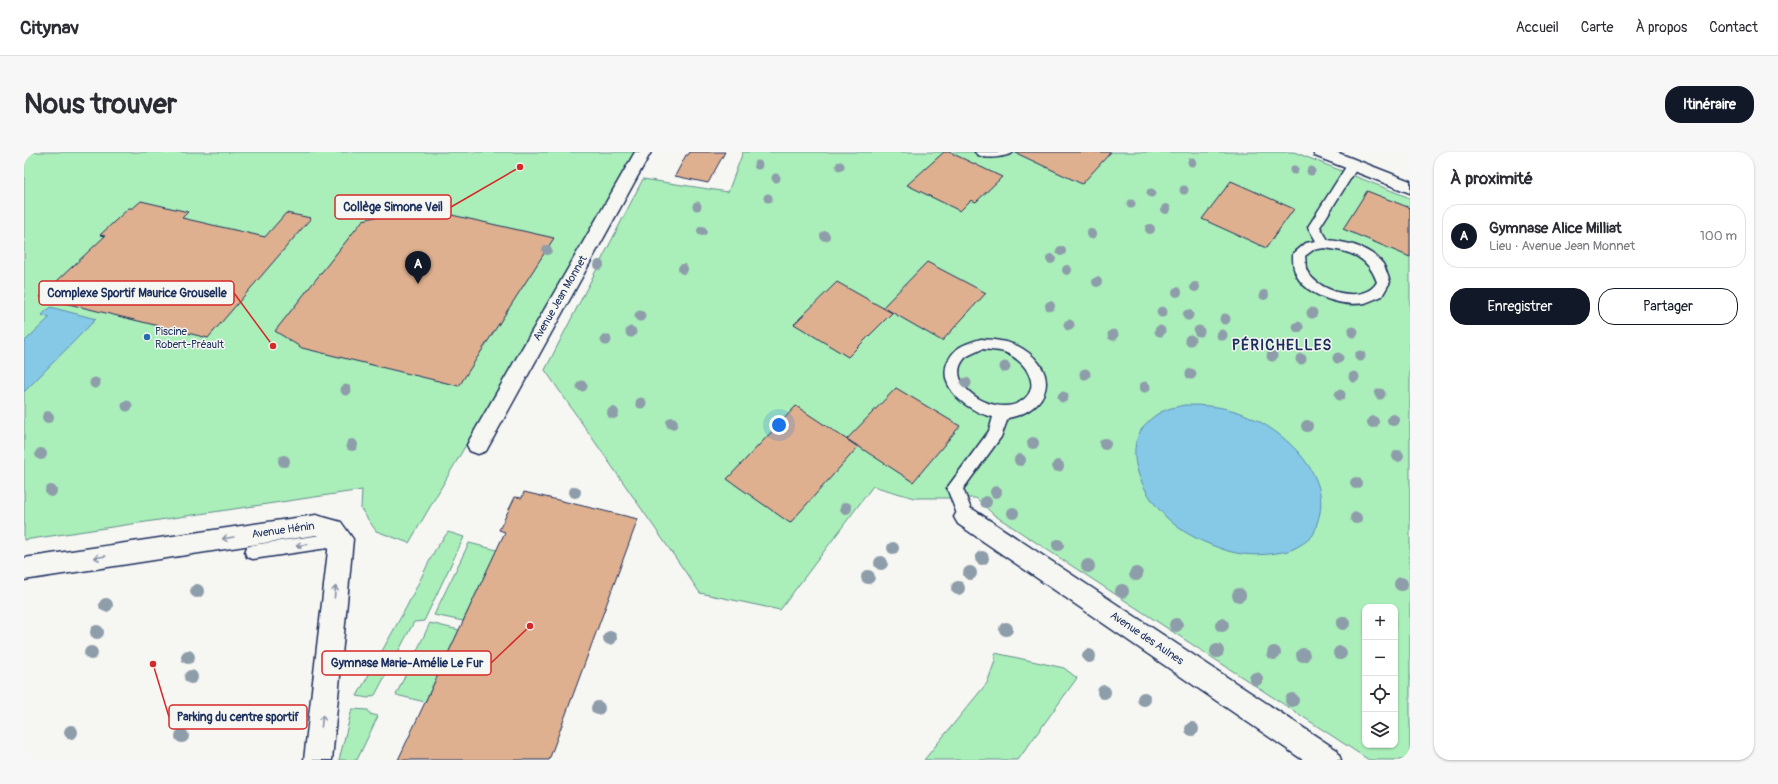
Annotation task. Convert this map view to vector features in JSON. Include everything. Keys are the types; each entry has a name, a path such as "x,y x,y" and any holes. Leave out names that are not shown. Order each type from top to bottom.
{"street":[{"name":"Avenue Jean Monnet","path":"478,445 643,152"},
{"path":"1321,152 1410,187"},
{"name":"Avenue des Aulnes","path":"966,517 1326,760"},
{"name":"Avenue Hénin","path":"24,569 316,525 333,529 341,539"},
{"path":"318,760 341,539"}],"lane":[{"path":"981,152 997,154 1007,152"},
{"path":"1324,244 1314,227 1353,165"},
{"path":"1324,244 1348,248 1371,260 1384,276 1386,284 1383,292 1376,297 1357,300 1332,295 1311,282 1300,267 1299,254 1310,246 1324,244"},
{"path":"981,344 1008,348 1021,355 1031,364 1037,374 1040,386 1037,397 1029,405 1016,411 1002,412 987,410 974,404 963,396 955,386 951,375 952,364 958,355 968,348 981,344"},
{"path":"966,517 955,488 996,433 1002,412"},
{"path":"253,552 341,539"}],"green space":[{"path":"24,152 636,152 409,543 376,531 361,509 362,490 24,540"},
{"path":"743,152 1294,152 1410,198 1410,760 1369,760 994,515 976,498 914,498 873,486 780,610 700,593 545,370 643,179 728,192"},
{"path":"448,532 464,537 424,621 414,622 375,695 368,698 357,696 407,606 435,550"},
{"path":"469,543 497,550 463,621 434,615"},
{"path":"430,623 459,630 425,702 396,695"},
{"path":"995,653 1064,668 1077,678 1018,760 924,760 987,683 995,661"},
{"path":"352,709 368,710 370,714 378,716 357,760 339,760"}],"water":[{"path":"50,307 96,319 24,392 24,342 49,318 42,315"},
{"path":"1184,405 1218,407 1238,412 1271,428 1300,455 1311,470 1319,487 1321,505 1314,534 1311,537 1288,551 1273,554 1250,555 1236,553 1220,548 1186,533 1165,516 1146,491 1136,462 1135,448 1139,435 1147,422 1161,412"}],"building":[{"path":"690,152 725,152 708,183 675,176 686,155"},
{"path":"944,152 949,152 1002,177 976,202 971,200 960,211 907,185"},
{"path":"1014,152 1111,152 1082,184"},
{"path":"1231,181 1294,209 1266,248 1202,219"},
{"path":"1367,191 1410,208 1410,257 1343,229"},
{"path":"141,201 188,212 182,218 265,237 286,213 311,218 208,338 40,297 105,236 100,235 129,208 133,208"},
{"path":"416,207 554,238 459,386 302,348 275,331 363,220"},
{"path":"927,262 986,293 942,341 883,307"},
{"path":"837,282 892,313 848,357 794,324"},
{"path":"896,388 960,426 913,482 847,439"},
{"path":"796,406 858,447 790,523 727,479"},
{"path":"524,492 638,519 549,760 398,760 505,532 499,530 515,497 522,498"}],"place":[{"name":"Collège Simone Veil","path":"520,167"},
{"name":"Gymnase Alice Milliat","path":"418,284"},
{"name":"Piscine Robert-Préault","path":"147,337"},
{"name":"Complexe Sportif Maurice Grouselle","path":"273,346"},
{"name":"Gymnase Marie-Amélie Le Fur","path":"530,626"},
{"name":"Parking du centre sportif","path":"153,664"}],"district":[{"name":"PÉRICHELLES","path":"1282,345"}]}
